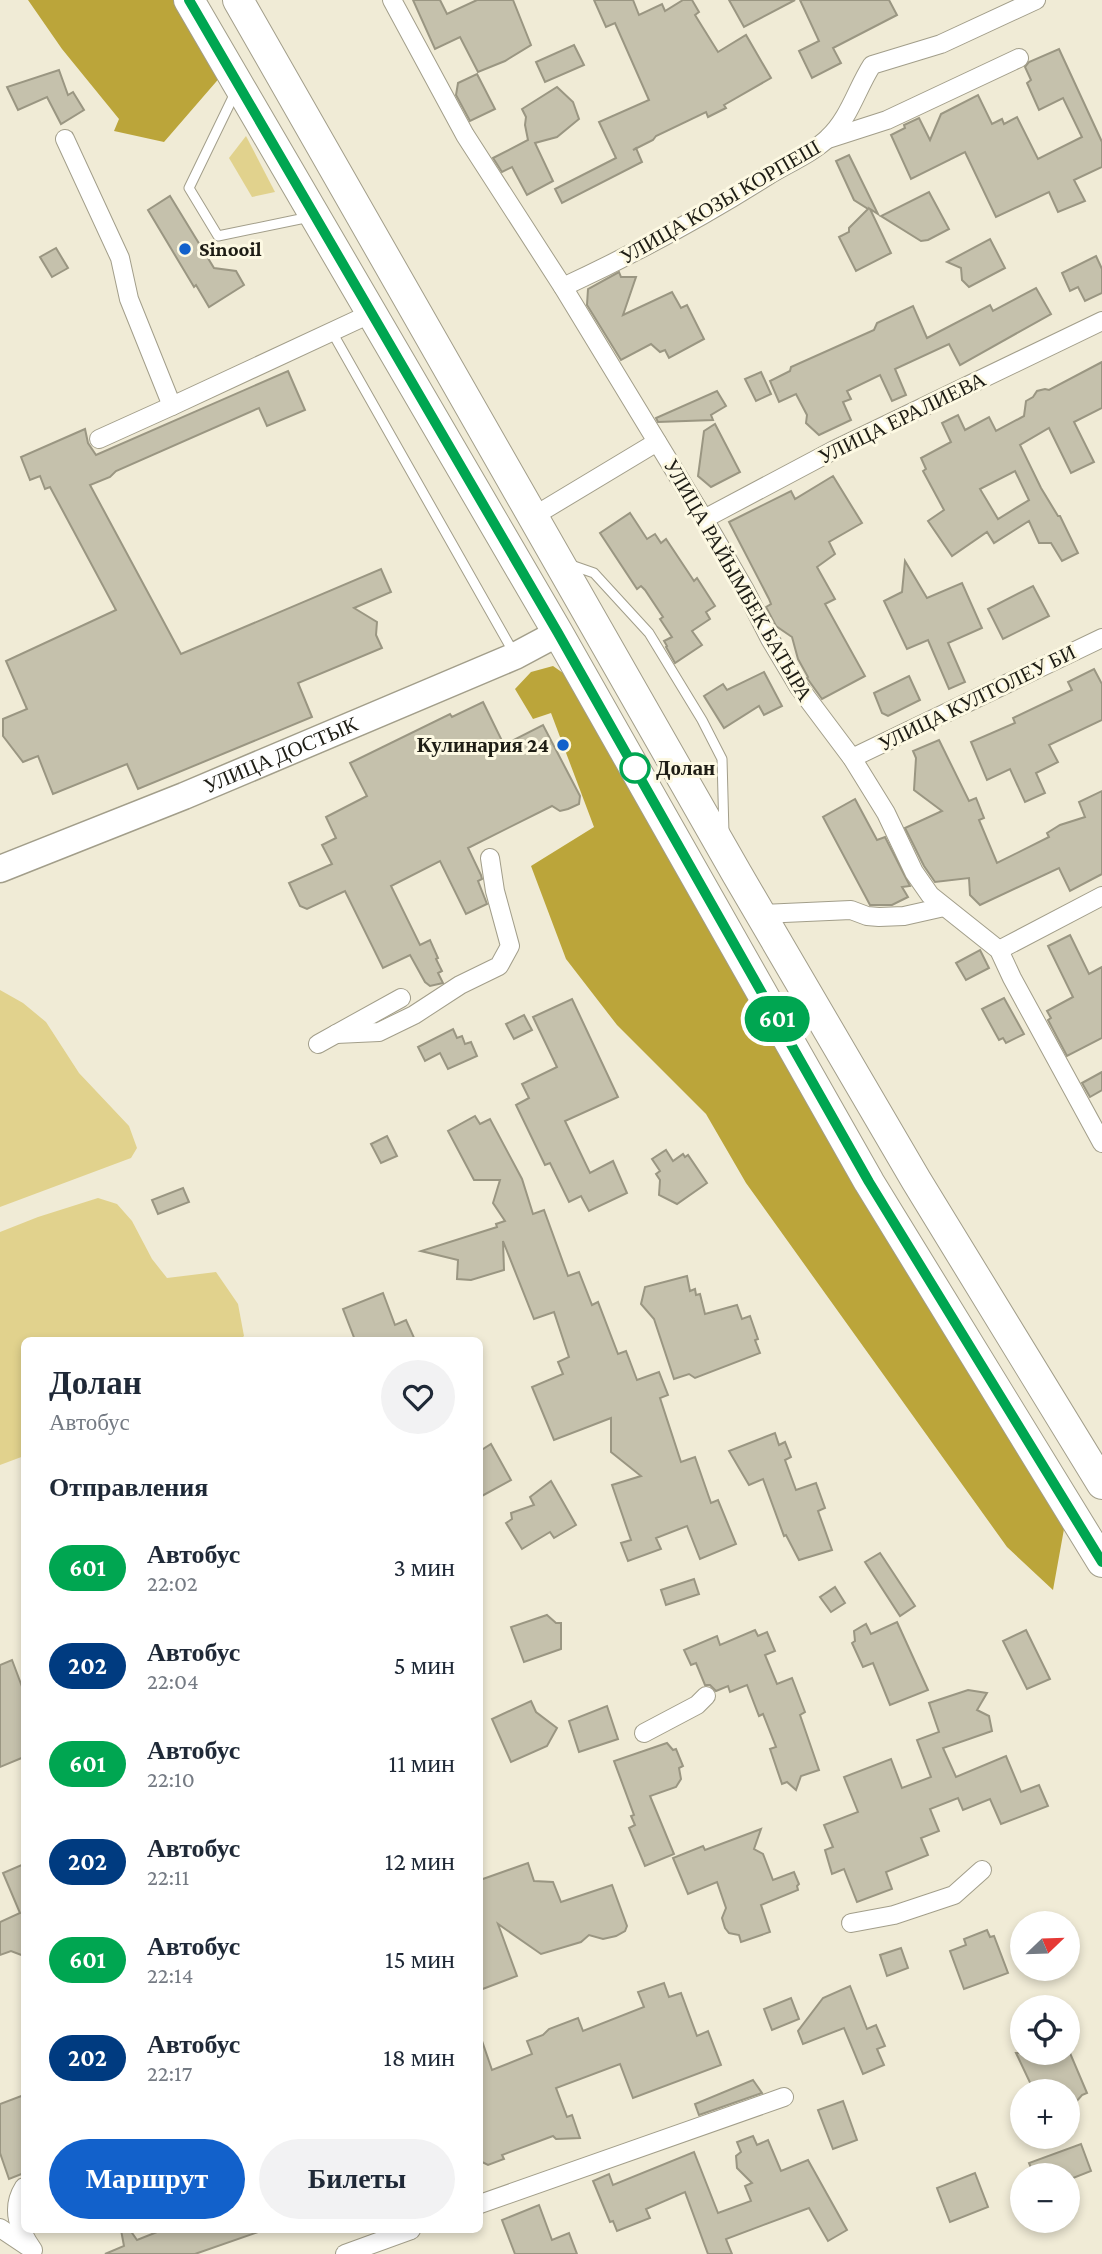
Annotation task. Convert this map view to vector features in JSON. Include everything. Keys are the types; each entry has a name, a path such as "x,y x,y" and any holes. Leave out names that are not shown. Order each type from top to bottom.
{"highway":[{"path":"189,0 558,633 869,1182 1102,1562"},
{"path":"238,0 760,914 916,1180 1102,1484"}],"main road":[{"name":"УЛИЦА ДОСТЫК","path":"0,869 184,796 516,656 558,633"}],"street":[{"name":"УЛИЦА РАЙЫМБЕК БАТЫРА","path":"392,0 465,135 704,519 799,686 852,758 886,813 914,872 930,895 999,950 1102,1143"},
{"name":"УЛИЦА КОЗЫ КОРПЕШ","path":"562,287 613,264 703,216 828,139 844,118 872,65 941,44 1036,0"},
{"path":"828,139 873,125 1019,58"},
{"path":"851,102 855,115 873,125"},
{"path":"65,139 120,258 129,299 172,406"},
{"path":"99,439 372,313"},
{"name":"УЛИЦА ЕРАЛИЕВА","path":"704,519 834,450 1102,321"},
{"path":"534,516 657,442"},
{"name":"УЛИЦА КУЛТОЛЕУ БИ","path":"852,758 1102,638"},
{"path":"336,1034 379,1032 414,1015 460,985 499,965 510,946 495,891 490,858"},
{"path":"999,950 1102,896"},
{"path":"760,914 851,910 879,917 904,916 944,907"},
{"path":"318,1044 401,998"},
{"path":"644,1733 697,1705 706,1696"},
{"path":"851,1923 894,1915 954,1895 982,1870"},
{"path":"483,2203 784,2097"},
{"path":"21,2194 16,2207 21,2229"},
{"path":"0,2228 36,2252"},
{"path":"24,2233 36,2252"},
{"path":"345,2254 403,2233"}],"lane":[{"path":"239,85 189,188 218,236 315,215"},
{"path":"332,332 516,656"},
{"path":"560,561 594,573 649,634 702,720 722,759 723,849"}],"shaded area":[{"path":"28,0 176,0 222,75 164,142 114,131 119,119 62,49"},
{"path":"246,136 275,192 252,197 229,158"},
{"path":"553,666 583,687 1064,1529 1053,1590 1007,1547 746,1183 706,1114 617,1025 566,959 531,866 594,827 551,713 533,719 515,689 531,672"},
{"path":"0,990 23,1003 46,1022 79,1073 129,1126 137,1148 131,1158 0,1207"},
{"path":"98,1198 117,1204 132,1221 152,1259 167,1278 216,1272 238,1304 244,1336 21,1337 21,1457 0,1465 0,1232"}],"building":[{"path":"413,0 440,0 447,14 477,0 513,0 531,45 505,61 478,72 460,37 435,49"},
{"path":"594,0 633,0 639,15 662,4 665,11 683,0 692,0 699,12 695,15 718,52 746,35 771,78 724,105 726,108 708,117 706,112 656,136 636,148 642,162 562,203 555,189 616,158 599,122 649,100 615,23 606,27"},
{"path":"729,0 795,0 744,27"},
{"path":"800,0 889,0 897,15 833,48 841,63 812,78 799,51 819,41"},
{"path":"574,45 584,65 545,82 536,62"},
{"path":"1059,49 1102,142 1102,167 1074,180 1085,201 1058,212 1049,192 996,217 965,152 911,179 891,135 919,118 930,140 941,114 978,95 992,124 1002,119 1004,124 1017,117 1038,159 1082,137 1063,98 1039,110 1027,83 1031,80 1025,67 1029,62"},
{"path":"59,70 68,95 73,92 84,110 61,124 47,97 18,110 7,87"},
{"path":"477,74 495,109 470,121 456,95 458,83"},
{"path":"557,87 573,102 579,119 557,137 535,143 553,181 527,195 512,167 502,172 493,158 528,140 526,117 522,109"},
{"path":"849,155 878,214 870,209 891,253 856,271 839,237 849,232 849,228 868,209 854,200 836,161"},
{"path":"929,192 949,229 928,240 921,241 881,216"},
{"name":"Sinooil","path":"170,196 214,268 236,271 244,285 209,307 148,210"},
{"path":"990,239 1005,268 969,287 962,280 961,268 947,262"},
{"path":"56,248 68,268 52,277 40,257"},
{"path":"1096,256 1102,269 1102,293 1085,301 1078,287 1070,291 1062,273"},
{"path":"619,272 621,277 636,277 623,315 672,292 681,308 687,305 704,339 669,358 665,350 660,352 651,344 621,360 587,305 588,289"},
{"path":"1036,288 1051,314 960,365 949,344 895,369 906,395 892,401 880,375 847,391 851,399 843,402 851,420 819,435 806,423 807,415 796,394 779,402 770,381 790,371 791,367 874,330 877,323 913,306 927,338 990,305 993,311"},
{"path":"1102,362 1102,408 1074,422 1094,462 1071,473 1049,428 1020,445 1078,553 1062,561 1051,543 1039,543 1029,521 994,543 987,532 952,556 928,521 944,510 923,471 926,469 921,458 951,442 942,423 958,415 965,430 989,417 996,431 1024,416 1026,401 1037,391 1049,390","holes":["1015,471 1029,500 998,519 980,489"]},
{"path":"288,371 305,410 267,426 259,408 90,485 181,654 381,569 391,592 354,608 377,622 376,635 382,648 298,683 312,717 138,789 127,764 53,794 38,756 23,762 3,736 3,719 27,709 6,661 116,610 50,487 45,489 40,476 30,480 21,457 85,429 88,443 96,455"},
{"path":"761,372 771,394 756,401 745,379"},
{"path":"717,391 726,406 711,415 713,420 658,422 656,418"},
{"path":"715,424 740,472 711,487 698,476 704,431"},
{"path":"833,476 862,523 829,542 835,554 817,567 835,599 825,604 865,676 822,699 807,678 792,637 776,626 766,607 771,604 769,599 729,522 791,491 795,499"},
{"path":"630,513 647,539 655,534 661,543 666,539 694,581 697,578 715,606 706,612 710,619 692,631 702,645 675,663 664,641 672,637 660,619 663,617 645,590 641,586 637,589 600,533"},
{"path":"905,561 927,598 962,583 982,628 948,643 965,682 949,689 928,640 907,649 884,601 902,592"},
{"path":"1033,586 1049,616 1003,639 988,609"},
{"path":"1094,669 1102,684 1102,720 1049,745 1058,762 1036,773 1045,793 1025,802 1010,769 987,780 971,742 1015,723 1013,718 1072,690 1068,682"},
{"path":"764,672 782,706 764,715 759,706 724,728 704,696 723,684 727,690"},
{"path":"909,676 920,700 888,716 882,713 874,693"},
{"path":"483,702 504,745 543,725 580,796 579,804 560,811 552,806 468,848 481,875 482,879 478,881 487,904 466,914 440,861 391,886 420,945 430,940 438,958 436,959 442,971 438,973 443,983 430,986 410,955 383,968 345,891 307,909 300,906 289,883 332,864 322,845 336,838 326,817 367,796 350,763 450,714 452,717"},
{"path":"939,740 969,801 976,798 984,818 979,820 997,863 1049,837 1047,833 1060,825 1085,817 1079,802 1102,791 1102,874 1070,891 1059,868 980,905 970,895 969,878 935,882 905,828 942,811 914,790 916,758 913,751"},
{"path":"855,799 877,840 885,837 910,886 902,887 908,897 892,905 870,905 823,817"},
{"path":"1070,935 1089,974 1102,967 1102,1038 1067,1056 1048,1020 1051,1018 1047,1011 1073,997 1048,946"},
{"path":"980,950 989,968 966,980 956,963"},
{"path":"1004,998 1024,1034 1006,1043 1003,1038 999,1040 982,1009"},
{"path":"572,999 618,1097 565,1121 590,1173 613,1161 627,1193 589,1211 581,1196 569,1202 550,1163 545,1165 516,1105 529,1098 522,1084 557,1067 533,1017"},
{"path":"524,1015 532,1030 514,1039 506,1024"},
{"path":"453,1029 457,1038 462,1036 465,1044 471,1042 477,1056 448,1069 440,1053 425,1061 418,1047"},
{"path":"1102,1072 1102,1090 1090,1097 1082,1083"},
{"path":"475,1116 480,1124 490,1119 522,1179 533,1214 544,1210 568,1276 579,1272 592,1305 598,1302 618,1354 626,1351 637,1380 659,1372 668,1395 660,1398 681,1462 695,1457 711,1503 718,1500 736,1544 700,1559 687,1526 656,1538 661,1549 628,1561 621,1543 631,1540 612,1485 641,1476 611,1452 611,1418 554,1440 532,1387 563,1374 558,1362 569,1357 554,1312 534,1319 503,1241 504,1270 471,1280 457,1279 458,1260 421,1251 497,1227 496,1224 505,1221 493,1203 500,1180 474,1180 448,1131"},
{"path":"387,1136 397,1156 381,1163 371,1144"},
{"path":"666,1150 673,1161 683,1154 685,1157 688,1155 707,1183 677,1204 659,1195 660,1180 656,1174 660,1171 652,1159"},
{"path":"183,1188 189,1202 158,1214 152,1200"},
{"path":"687,1276 690,1291 695,1289 696,1295 700,1294 705,1314 737,1305 742,1319 750,1316 760,1353 695,1378 689,1374 674,1379 654,1319 641,1304 645,1287"},
{"path":"383,1293 395,1325 406,1320 414,1337 354,1337 343,1309"},
{"path":"775,1433 779,1445 785,1442 791,1457 785,1460 796,1490 816,1483 825,1508 818,1511 832,1550 799,1560 786,1535 784,1536 763,1479 749,1485 729,1451"},
{"path":"491,1444 511,1480 483,1495 483,1449"},
{"path":"551,1481 576,1525 554,1538 550,1532 522,1549 506,1523 512,1519 511,1513 534,1505 530,1497"},
{"path":"880,1553 915,1606 900,1616 865,1562"},
{"path":"694,1579 699,1594 666,1605 661,1590"},
{"path":"835,1587 845,1603 831,1612 820,1597"},
{"path":"547,1615 556,1623 561,1623 561,1649 524,1662 511,1627"},
{"path":"897,1622 928,1690 890,1705 873,1663 863,1667 852,1643 855,1641 854,1631 866,1624 871,1634"},
{"path":"755,1630 758,1636 767,1632 775,1651 765,1655 777,1684 792,1678 805,1712 800,1715 819,1770 801,1776 796,1790 787,1782 782,1784 770,1749 776,1747 763,1714 759,1716 747,1685 730,1692 728,1686 716,1691 710,1685 705,1685 696,1663 691,1665 684,1650 717,1636 720,1645"},
{"path":"1026,1630 1050,1679 1027,1689 1003,1641"},
{"path":"12,1660 21,1684 21,1758 0,1767 0,1665"},
{"path":"968,1690 987,1693 977,1710 989,1716 992,1731 943,1748 956,1777 1006,1756 1021,1792 1039,1785 1048,1806 1001,1824 990,1799 963,1810 958,1798 930,1809 939,1831 921,1838 928,1855 886,1872 892,1889 857,1902 844,1869 832,1874 825,1850 833,1847 824,1825 858,1812 844,1777 891,1759 902,1788 931,1777 917,1740 939,1732 929,1703"},
{"path":"531,1701 536,1712 557,1728 547,1746 511,1762 492,1719"},
{"path":"607,1706 618,1739 579,1752 569,1721"},
{"path":"667,1743 673,1750 676,1749 683,1766 679,1768 681,1779 676,1787 650,1796 674,1854 645,1866 629,1828 635,1825 631,1816 634,1815 614,1761"},
{"path":"761,1829 754,1849 763,1854 773,1880 794,1872 799,1884 798,1890 761,1905 770,1932 741,1942 739,1935 729,1933 725,1928 722,1918 726,1908 717,1882 688,1894 673,1858 703,1846 705,1850"},
{"path":"528,1863 534,1881 553,1882 561,1902 612,1885 627,1926 625,1931 616,1936 603,1939 589,1935 581,1942 541,1954 498,1924 517,1976 483,1989 483,1879"},
{"path":"21,1865 21,1955 11,1951 0,1955 0,1922 20,1913 3,1873"},
{"path":"987,1930 990,1937 994,1936 1008,1973 964,1989 950,1951 966,1945 964,1939"},
{"path":"901,1948 908,1968 887,1976 880,1955"},
{"path":"664,1983 669,1997 681,1993 697,2036 708,2031 721,2065 633,2098 620,2064 556,2088 567,2117 572,2115 580,2138 556,2139 553,2136 502,2155 504,2159 488,2165 483,2162 483,2044 492,2070 532,2054 527,2041 543,2035 549,2029 578,2018 583,2031 644,2007 638,1992"},
{"path":"850,1986 867,2029 876,2025 885,2046 877,2049 884,2065 863,2074 844,2028 803,2044 798,2031 823,1998"},
{"path":"791,1998 799,2019 772,2030 764,2009"},
{"path":"1022,2065 1075,2065 1087,2093 1080,2097 1080,2079 1028,2079"},
{"path":"753,2080 762,2093 699,2115 695,2104"},
{"path":"21,2096 21,2174 9,2179 0,2153 0,2104"},
{"path":"843,2101 857,2140 833,2149 818,2110"},
{"path":"753,2136 757,2145 768,2140 781,2171 808,2160 847,2230 828,2241 809,2208 726,2239 732,2254 708,2254 685,2192 646,2209 650,2218 617,2231 613,2221 610,2222 593,2181 609,2174 613,2185 694,2152 718,2213 751,2201 745,2186 752,2183 737,2168 736,2156 741,2152 737,2142"},
{"path":"1080,2144 1091,2171 1080,2175 1080,2163 1029,2163 1067,2149 1080,2149"},
{"path":"975,2173 988,2207 950,2222 937,2188"},
{"path":"539,2205 552,2240 569,2233 577,2254 515,2254 502,2220"},
{"path":"122,2233 132,2233 137,2240 154,2233 255,2233 195,2254 105,2254 124,2246"}],"bus line":[{"name":"601","path":"189,0 558,633 869,1182 1102,1562"}],"place":[{"name":"Sinooil","path":"185,249"},
{"name":"Кулинария 24","path":"563,745"},
{"name":"Долан","path":"635,768"}]}
